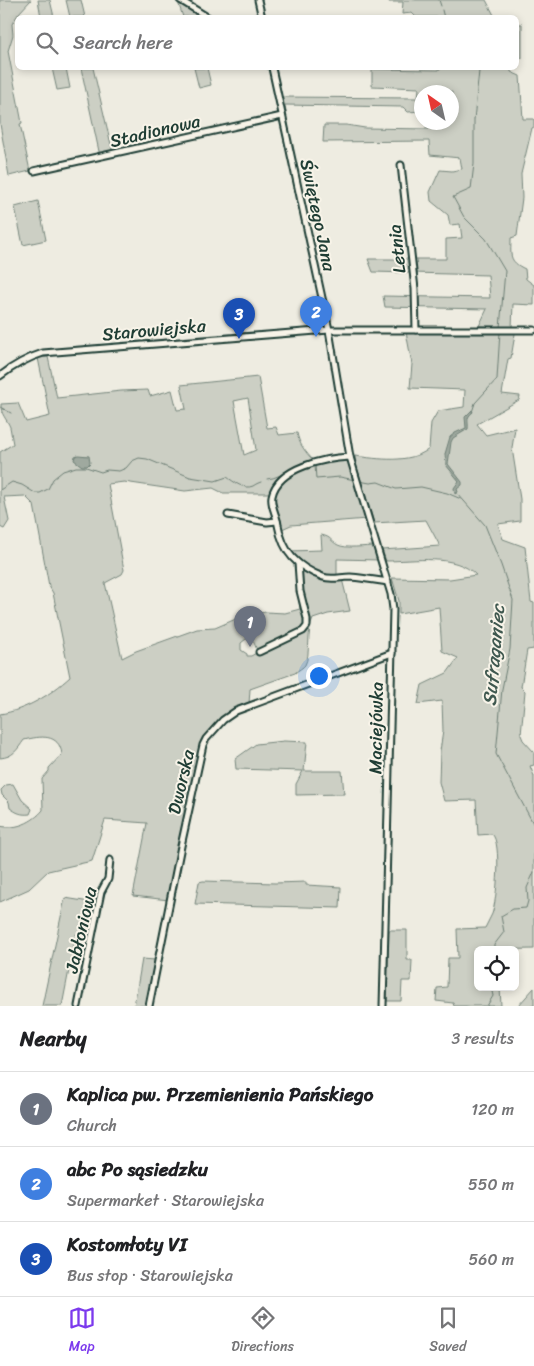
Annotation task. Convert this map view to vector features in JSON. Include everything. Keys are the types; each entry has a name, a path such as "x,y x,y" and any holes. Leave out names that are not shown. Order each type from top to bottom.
{"street":[{"path":"180,0 204,15"},
{"path":"258,0 261,15"},
{"name":"Świętego Jana","path":"272,70 330,330 350,457"},
{"name":"Stadionowa","path":"34,172 282,116"},
{"name":"Letnia","path":"400,165 416,289 416,330"},
{"name":"Starowiejska","path":"0,376 31,356 43,353 330,330 534,330"},
{"path":"350,457 330,458 314,462 291,473 281,481 274,489 271,497 280,537 290,555 298,563 324,577 361,578 388,582"},
{"name":"Maciejówka","path":"350,457 388,582 393,609 383,1006"},
{"path":"228,515 267,522 277,521"},
{"path":"259,652 303,631 307,626 299,582 298,563"},
{"name":"Dworska","path":"149,1006 181,846 206,739 223,720 236,711 392,653"},
{"name":"Jabłoniowa","path":"78,1006 101,892 108,879 110,860"}],"shaded area":[{"path":"0,0 31,0 18,15 15,15 12,24 13,35 8,51 30,171 9,176 0,124"},
{"path":"38,0 50,0 54,15 41,15"},
{"path":"66,0 81,0 85,15 70,15"},
{"path":"389,0 486,0 494,15 402,14 403,2 389,2"},
{"path":"178,2 194,10 195,15 182,15"},
{"path":"519,24 522,24 522,58 519,58"},
{"path":"52,70 66,70 70,88 57,90"},
{"path":"81,70 93,70 113,153 100,156"},
{"path":"194,70 207,70 211,85 199,88"},
{"path":"372,70 511,70 511,72 520,76 523,119 534,119 534,127 532,128 521,174 522,198 517,236 511,238 511,249 513,260 525,269 526,279 534,285 534,305 513,304 512,327 479,326 487,309 385,307 383,296 490,298 488,275 373,272 368,259 446,259 446,239 462,238 460,224 450,225 448,215 431,201 430,192 440,170 452,171 462,169 460,158 430,155 429,141 323,142 324,125 414,130 459,130 459,85 414,85 414,88 372,86"},
{"path":"281,97 414,98 414,112 408,112 403,107 285,105 288,124 286,124"},
{"path":"38,201 46,240 23,245 15,207"},
{"path":"406,332 513,332 515,334 511,358 508,359 502,394 520,396 519,400 477,424 486,435 515,428 512,448 520,499 520,521 498,524 503,539 525,547 531,602 534,603 534,649 527,650 521,687 525,691 521,735 534,752 534,765 530,766 534,776 534,949 519,949 519,946 474,946 474,991 500,991 501,1006 454,1006 453,1003 436,1001 437,988 447,987 448,958 458,958 457,929 485,928 492,914 497,885 497,848 492,834 478,835 476,800 444,801 439,782 443,731 442,701 418,704 422,685 447,673 458,658 442,651 439,607 399,614 399,601 392,578 450,579 476,575 467,568 446,561 386,561 382,550 440,546 426,520 374,523 356,464 355,456 403,459 421,454 429,449 431,423 438,411 464,407 465,390 410,388 412,364"},
{"path":"48,357 57,398 148,390 150,396 172,390 177,410 186,409 181,385 258,377 267,428 276,427 279,435 297,433 303,448 314,461 286,474 271,493 223,493 213,488 185,491 124,482 108,484 124,570 122,574 105,583 122,658 197,629 215,628 245,615 266,612 285,613 300,609 297,584 301,569 320,577 342,579 350,611 328,614 313,619 308,655 304,666 295,673 250,689 249,704 234,711 202,743 169,900 133,896 147,823 105,820 92,861 48,871 29,889 0,902 0,826 12,827 24,824 43,810 42,779 62,754 57,742 53,739 42,737 24,740 11,755 0,758 0,714 19,709 37,701 70,677 53,593 49,586 34,505 25,496 4,497 9,521 4,529 0,527 0,452 13,444 10,427 3,414 1,404 18,403 26,422 50,416 38,358","holes":["248,398 256,450 244,455 234,401","246,639 252,640 258,652 251,656 247,656 241,650 241,643"]},
{"path":"472,410 473,412 468,418 468,429 453,438 451,442 448,464 462,482 462,485 457,489 458,492 455,494 454,488 459,481 446,465 445,454 450,437 466,428 465,417"},
{"path":"75,456 89,456 90,463 87,466 82,466 74,460"},
{"path":"348,459 367,519 291,525 282,529 273,503 274,493 281,483 298,470 309,465"},
{"path":"321,535 341,546 375,546 380,560 337,559 337,576 330,577 310,569 288,551 322,550"},
{"path":"284,741 307,742 304,771 342,771 344,794 296,795 296,784 303,771 236,769 235,759 256,744"},
{"path":"13,784 22,800 32,809 30,814 22,814 12,810 9,802 2,795 1,790 6,785"},
{"path":"199,882 306,882 306,885 341,887 340,908 195,904"},
{"path":"65,898 96,903 89,937 76,934 62,1006 42,1006"},
{"path":"389,930 407,930 407,960 412,960 411,981 402,981 401,1001 387,1001"},
{"path":"142,959 155,960 147,1006 134,1006"},
{"path":"534,988 534,1006 518,1006"}],"waterway":[{"name":"Sufraganiec","path":"439,0 441,6"},
{"name":"Sufraganiec","path":"442,10 443,15"},
{"name":"Sufraganiec","path":"478,70 474,120 474,164 471,189 453,197 464,217 486,239 505,271 500,328"},
{"name":"Sufraganiec","path":"472,412 475,403 497,379 500,332"},
{"path":"0,407 11,413"},
{"path":"0,490 12,482 22,485 35,493 40,493 48,489 53,479 63,471 76,467 86,467 101,472 107,470 119,471 139,458 147,459 190,477 215,481 227,477 246,487 261,482"},
{"path":"267,479 279,476 301,463 313,461"},
{"path":"315,465 316,479 340,477 355,480"},
{"path":"359,481 378,482 396,489 421,487 447,493 461,499"},
{"name":"Sufraganiec","path":"457,493 485,525 513,600 510,649 502,689 496,754 534,828"},
{"name":"Sufraganiec","path":"494,946 504,932 501,916 513,909 526,908 528,901 527,888 534,872"},
{"name":"Sufraganiec","path":"487,1006 493,996 492,991"}],"place":[{"name":"abc Po sąsiedzku","path":"316,337"},
{"name":"Kostomłoty VI","path":"239,339"},
{"name":"Kaplica pw. Przemienienia Pańskiego","path":"250,647"}]}
